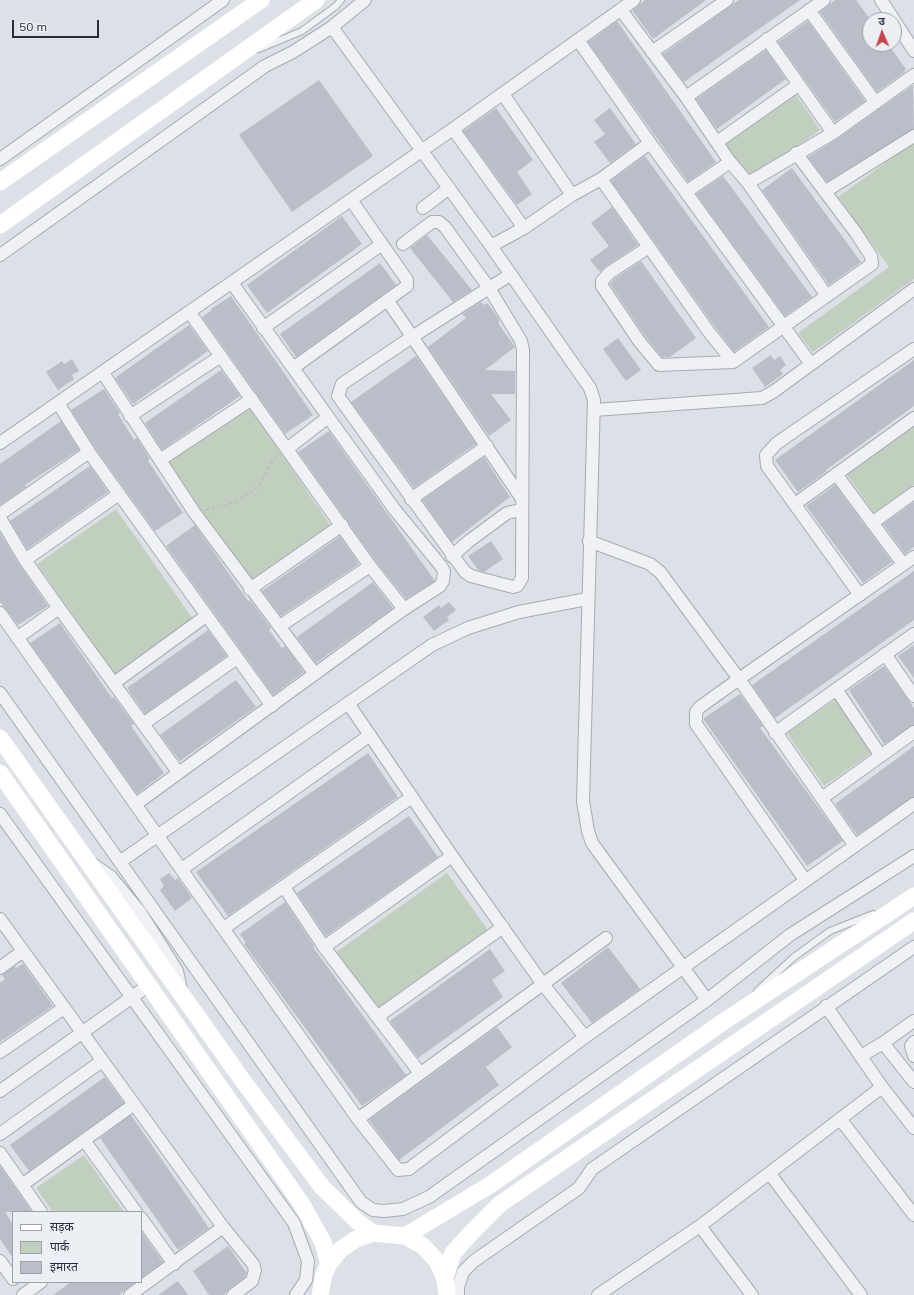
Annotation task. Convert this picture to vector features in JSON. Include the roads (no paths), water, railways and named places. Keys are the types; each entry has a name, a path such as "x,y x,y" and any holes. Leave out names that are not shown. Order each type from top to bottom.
{"street":[{"path":"0,158 223,0"},
{"path":"0,182 261,0"},
{"path":"0,225 316,0"},
{"path":"0,255 265,66 293,52 332,27 365,0"},
{"path":"0,443 422,151 634,0"},
{"path":"652,52 727,0"},
{"path":"686,97 824,0"},
{"path":"881,0 889,12"},
{"path":"621,10 686,97 730,162 748,183 827,296"},
{"path":"809,10 876,103"},
{"path":"332,27 491,246 590,388 594,400 594,410 582,801 592,843 707,1000"},
{"path":"902,32 914,51"},
{"path":"767,39 798,86 833,133"},
{"path":"578,40 650,143 785,326 811,364"},
{"path":"748,183 796,153 833,133 914,75"},
{"path":"717,142 798,86"},
{"path":"503,94 572,195"},
{"path":"453,129 524,228"},
{"path":"826,191 914,136"},
{"path":"491,246 524,228 572,195 601,179 650,143"},
{"path":"649,248 609,273 602,281 602,286 639,341 659,365 733,362 868,269 873,261 856,232 796,153"},
{"path":"686,192 730,162"},
{"path":"601,179 709,332 733,362"},
{"path":"423,208 449,188"},
{"path":"293,368 405,289 408,283 351,200"},
{"path":"403,244 432,222 439,222 445,227 489,288 521,341 523,350 522,578 517,586 509,586 471,576 465,572 338,396 342,384 489,288 510,275"},
{"path":"263,328 382,244"},
{"path":"136,804 404,609 440,586 443,580 444,571 395,510 327,418 232,283"},
{"path":"594,410 762,398 914,290"},
{"path":"388,301 487,446 522,504"},
{"path":"190,312 370,566 404,609"},
{"path":"860,595 767,466 766,455 770,450 914,349"},
{"path":"130,416 221,356"},
{"path":"103,373 194,512 250,589 280,626 315,674"},
{"path":"160,460 252,399"},
{"path":"58,402 89,452 272,706"},
{"path":"287,449 327,418"},
{"path":"794,504 914,418"},
{"path":"411,499 487,446"},
{"path":"0,514 89,452"},
{"path":"836,474 903,564"},
{"path":"872,523 914,493"},
{"path":"26,560 119,494"},
{"path":"452,556 469,540 522,504"},
{"path":"0,518 26,560 59,608 178,772"},
{"path":"250,589 342,525"},
{"path":"589,541 650,564 660,572 739,679 855,846"},
{"path":"805,880 696,724 696,712 700,707 739,679 914,557"},
{"path":"280,626 370,566"},
{"path":"121,861 432,645 468,628 519,612 587,599"},
{"path":"17,638 59,608"},
{"path":"0,613 358,1119 398,1170 409,1169 682,966 914,804"},
{"path":"114,683 206,616"},
{"path":"775,732 914,634"},
{"path":"886,654 914,696"},
{"path":"143,724 237,658"},
{"path":"836,689 881,756"},
{"path":"0,693 121,861 361,1202 373,1210 384,1211 403,1209 429,1197 707,1000 790,935 914,856"},
{"path":"348,703 452,856 542,983 585,1037"},
{"path":"822,798 914,732"},
{"path":"182,869 370,735"},
{"path":"0,738 181,995 322,1187 358,1222 373,1234"},
{"path":"0,773 301,1203 323,1242 328,1264"},
{"path":"224,928 412,797"},
{"path":"0,814 298,1231 306,1252 308,1272 306,1280 296,1295"},
{"path":"324,947 452,856"},
{"path":"284,887 324,947 420,1073"},
{"path":"405,1236 490,1184 723,1022 909,899"},
{"path":"0,919 133,1105 223,1227 253,1264 255,1270 252,1280 233,1295"},
{"path":"446,1287 453,1253 500,1204 914,921"},
{"path":"377,1017 503,927"},
{"path":"358,1119 542,983 606,938"},
{"path":"458,1295 458,1287 463,1272 474,1261 579,1188 592,1169 826,1006 914,947"},
{"path":"0,968 23,951"},
{"path":"0,1091 149,985"},
{"path":"826,1006 882,1087 914,1128"},
{"path":"0,1052 64,1008"},
{"path":"861,1056 884,1043 914,1021"},
{"path":"914,1042 911,1046 914,1056"},
{"path":"884,1043 914,1082"},
{"path":"0,1134 102,1061"},
{"path":"598,1295 700,1226 882,1087"},
{"path":"22,1185 133,1105"},
{"path":"840,1120 914,1215"},
{"path":"84,1140 135,1211"},
{"path":"0,1153 40,1211"},
{"path":"770,1174 861,1295"},
{"path":"142,1219 174,1264"},
{"path":"700,1226 750,1294"},
{"path":"130,1295 223,1227"},
{"path":"320,1295 322,1279 328,1264 340,1250 350,1243 373,1234 405,1236 422,1246 436,1260 446,1287"},
{"path":"0,1261 12,1278"},
{"path":"16,1283 23,1295 40,1283"}],"lane":[{"path":"232,60 302,31 336,6 341,0"}]}
